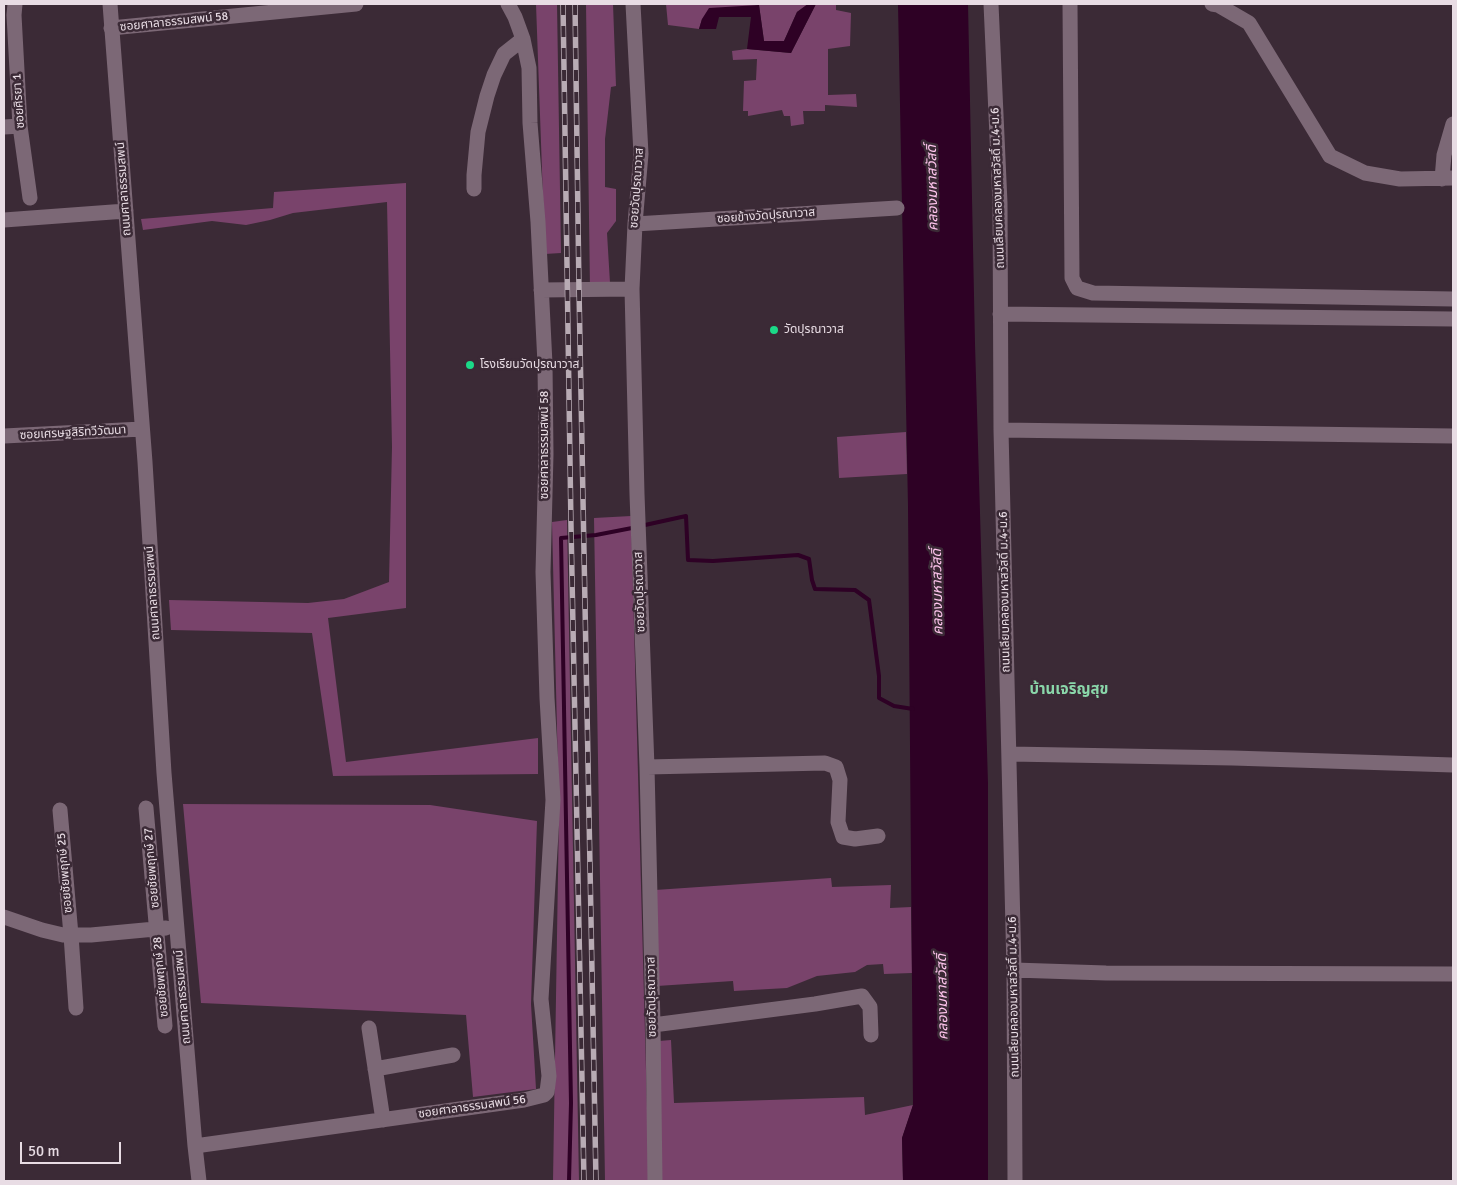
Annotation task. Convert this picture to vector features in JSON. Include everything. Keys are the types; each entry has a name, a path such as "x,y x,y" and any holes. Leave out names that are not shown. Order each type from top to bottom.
{"street":[{"name":"ซอยศิรยา 1","path":"15,4 20,126 30,198"},
{"name":"ถนนศาลาธรรมสพน์","path":"110,4 142,430 164,773 194,1146 199,1181"},
{"name":"ซอยศาลาธรรมสพน์ 58","path":"111,28 356,4"},
{"path":"511,10 523,4"},
{"name":"ซอยวัดปุรณาวาส","path":"633,4 641,154 632,289 637,503 647,767 655,1181"},
{"name":"ถนนเลียบคลองมหาสวัสดิ์ ม.4-ม.6","path":"991,4 1000,203 1001,430 1010,754 1015,1181"},
{"path":"1070,4 1072,278 1078,288 1094,294 1453,299"},
{"path":"1212,4 1218,5 1249,23 1330,156 1365,172 1400,179 1448,178 1444,155 1453,124"},
{"name":"ซอยศาลาธรรมสพน์ 58","path":"511,10 523,39 529,68 530,123 542,290 546,454 543,572 545,661 552,800"},
{"path":"474,189 478,132 487,96 504,54 523,39"},
{"path":"4,127 20,126"},
{"name":"ซอยข้างวัดปุรณาวาส","path":"635,224 896,208"},
{"path":"4,220 126,210"},
{"path":"542,290 632,289"},
{"path":"1000,314 1453,319"},
{"name":"ซอยเศรษฐสิริทวีวัฒนา","path":"4,436 142,430"},
{"path":"1001,430 1453,436"},
{"path":"1010,754 1453,764"},
{"path":"647,767 825,763 836,767 840,780 838,822 843,837 855,839 878,836"},
{"name":"ซอยศาลาธรรมสพน์ 56","path":"194,1146 524,1100 544,1095 547,1092 549,1076 541,999 552,800"},
{"name":"ซอยชัยพฤกษ์ 27","path":"146,808 157,929"},
{"name":"ซอยชัยพฤกษ์ 25","path":"60,810 76,1008"},
{"path":"4,918 63,935 91,935 177,927"},
{"name":"ซอยชัยพฤกษ์ 28","path":"157,929 165,1026"},
{"path":"1014,970 1106,973 1453,974"},
{"path":"653,1025 862,996 870,1007 871,1035"},
{"path":"369,1028 383,1120"},
{"path":"375,1069 453,1055"}],"shaded area":[{"path":"536,4 557,4 561,253 545,254"},
{"path":"586,4 613,4 616,86 611,87 605,139 605,187 616,189 616,221 607,233 610,283 590,289"},
{"path":"666,4 808,4 797,12 784,41 764,41 759,5 702,19 699,29 668,25"},
{"path":"816,4 836,4 836,10 851,13 850,46 828,49 828,95 856,94 857,107 825,105 825,111 803,111 804,124 791,126 790,116 784,116 782,110 748,116 748,111 743,111 744,81 756,80 757,59 733,60 732,51 747,49 791,53"},
{"path":"406,183 406,608 328,618 346,762 538,738 538,774 333,776 312,633 171,630 169,600 308,603 344,599 389,582 392,447 387,202 293,213 246,225 212,221 143,230 141,219 273,208 274,192"},
{"path":"906,432 907,474 839,478 837,437"},
{"path":"631,516 649,1181 605,1181 594,518"},
{"path":"567,520 579,1181 553,1181 559,813 552,522"},
{"path":"183,804 430,805 537,821 531,1004 536,1089 473,1097 466,1015 201,1003"},
{"path":"831,878 832,887 891,885 890,908 911,907 912,973 884,974 883,964 867,965 855,972 817,976 787,988 734,991 733,981 657,986 655,890"},
{"path":"671,1040 674,1103 864,1097 865,1115 913,1105 902,1138 903,1181 662,1181 659,1041"}],"water":[{"path":"808,4 816,4 791,53 747,49 751,17 719,17 716,29 699,29 702,19 709,8 759,5 764,41 784,41 797,12"},
{"name":"คลองมหาสวัสดิ์","path":"898,4 968,4 975,344 988,784 988,1181 903,1181 902,1138 913,1105 908,506"}],"waterway":[{"path":"645,525 686,516 688,560 713,561 798,555 809,559 815,589 855,590 869,600 879,676 879,698 894,706 913,709"},
{"path":"569,1181 571,1103 561,538 596,535 632,528"}],"railway":[{"path":"563,4 584,1181"},
{"path":"575,4 596,1181"}],"place":[{"name":"วัดปุรณาวาส","path":"774,330"},
{"name":"โรงเรียนวัดปุรณาวาส","path":"470,365"}],"district":[{"name":"บ้านเจริญสุข","path":"1069,690"}]}
